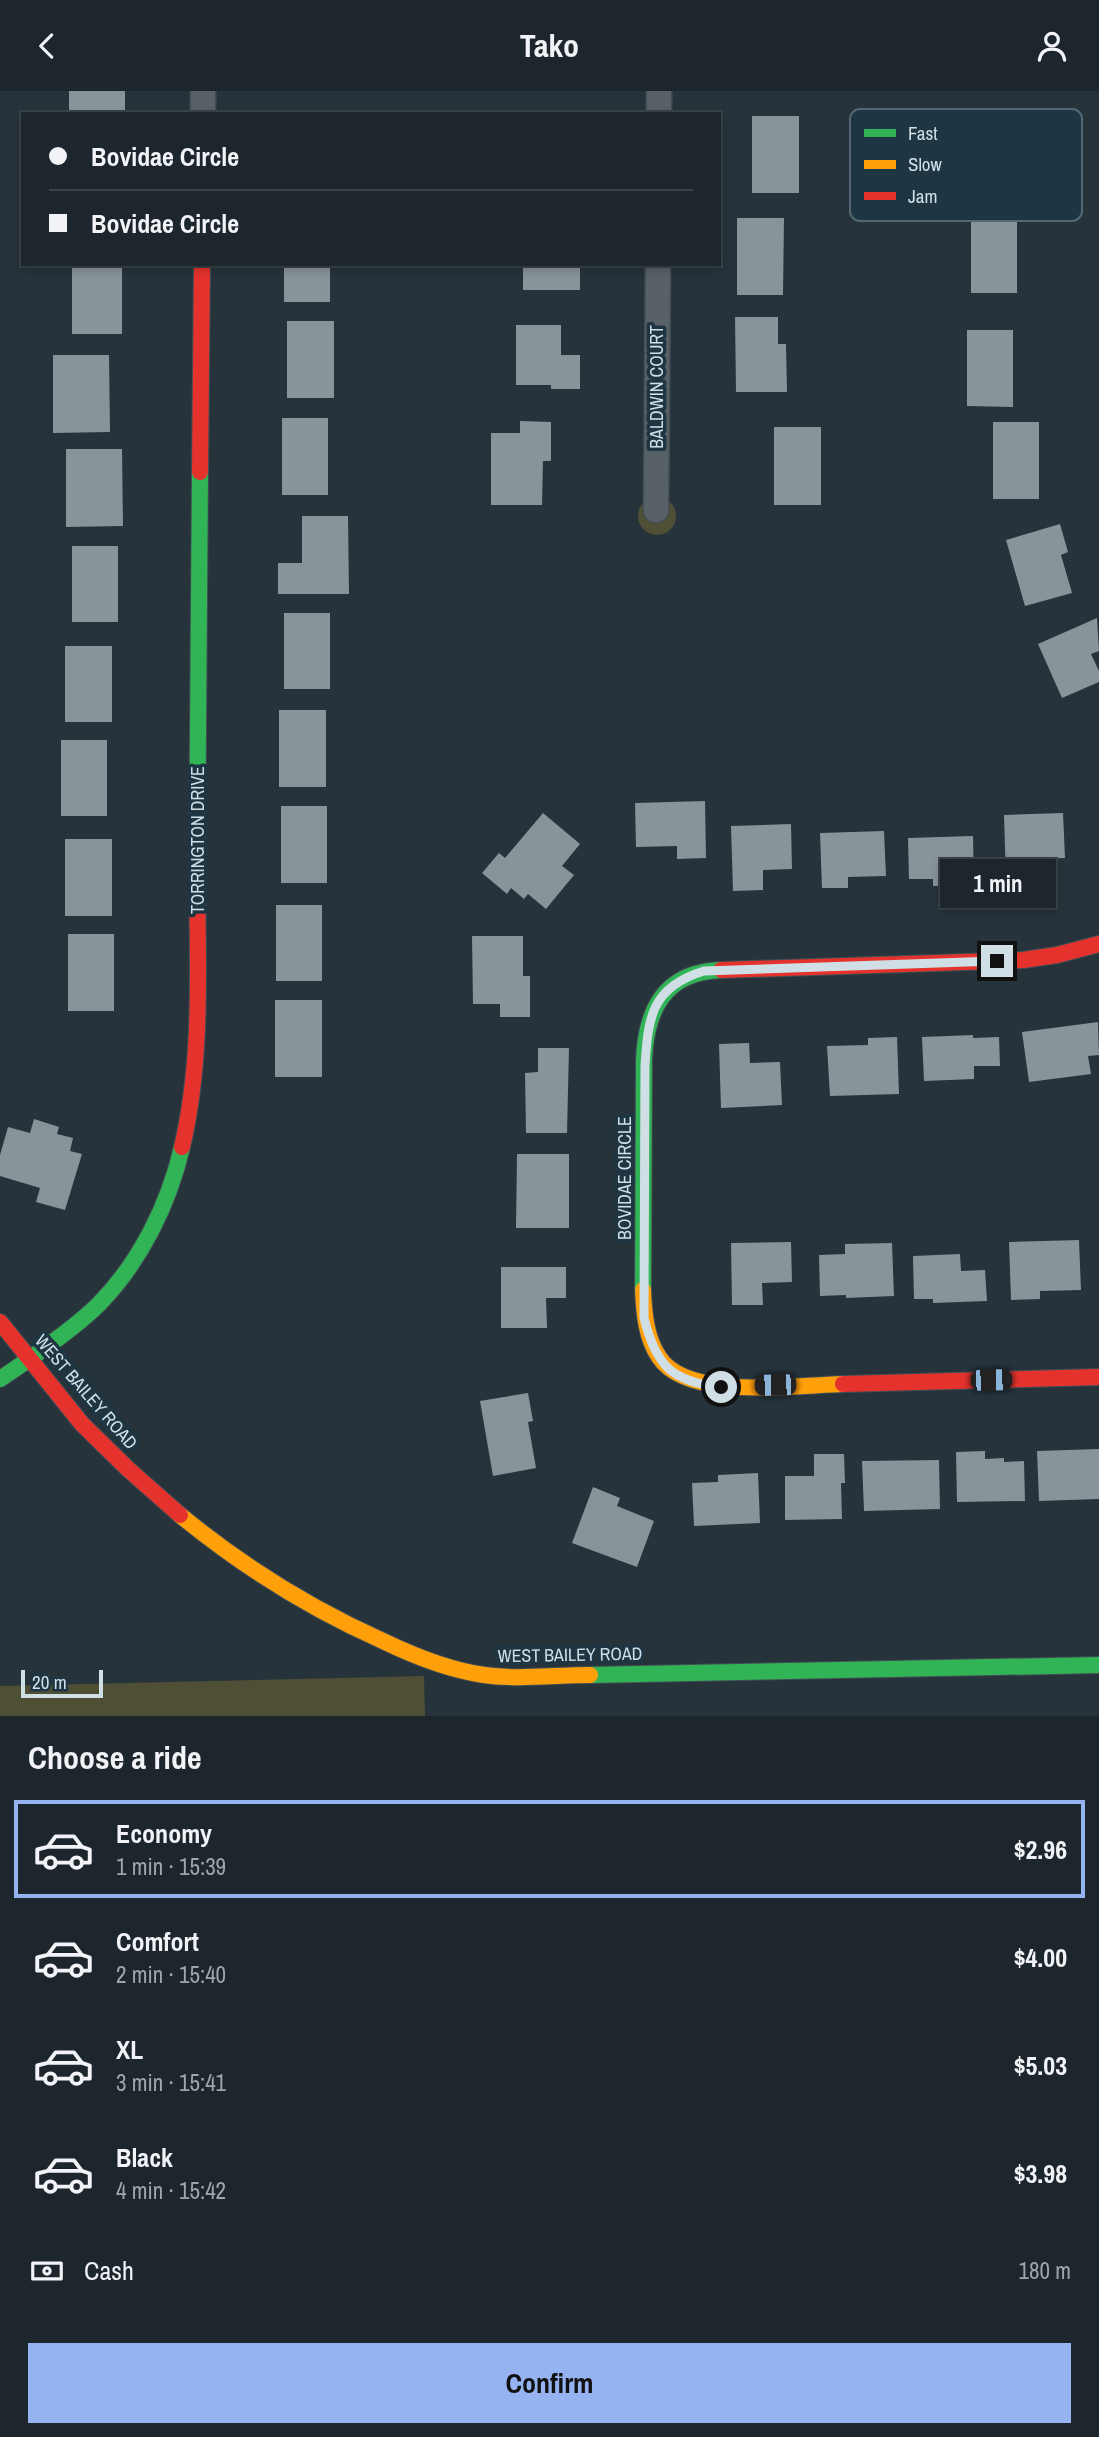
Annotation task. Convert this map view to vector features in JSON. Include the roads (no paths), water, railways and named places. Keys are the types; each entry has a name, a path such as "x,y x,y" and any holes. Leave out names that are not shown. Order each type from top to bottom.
{"street":[{"path":"202,112 203,91"},
{"path":"659,91 659,112"},
{"name":"TORRINGTON DRIVE","path":"0,1379 101,1304 121,1279 153,1227 170,1190 180,1163 190,1120 196,1056 202,266"},
{"name":"BALDWIN COURT","path":"656,510 658,266"},
{"name":"BOVIDAE CIRCLE","path":"1099,944 1057,955 1023,960 704,971 687,976 671,987 657,1002 647,1026 643,1292 644,1318 650,1343 659,1358 673,1374 704,1385 721,1387 1099,1377"},
{"name":"WEST BAILEY ROAD","path":"0,1322 93,1434 140,1481 196,1528 251,1569 315,1610 366,1635 423,1658 484,1675 521,1677 1099,1665"}]}
